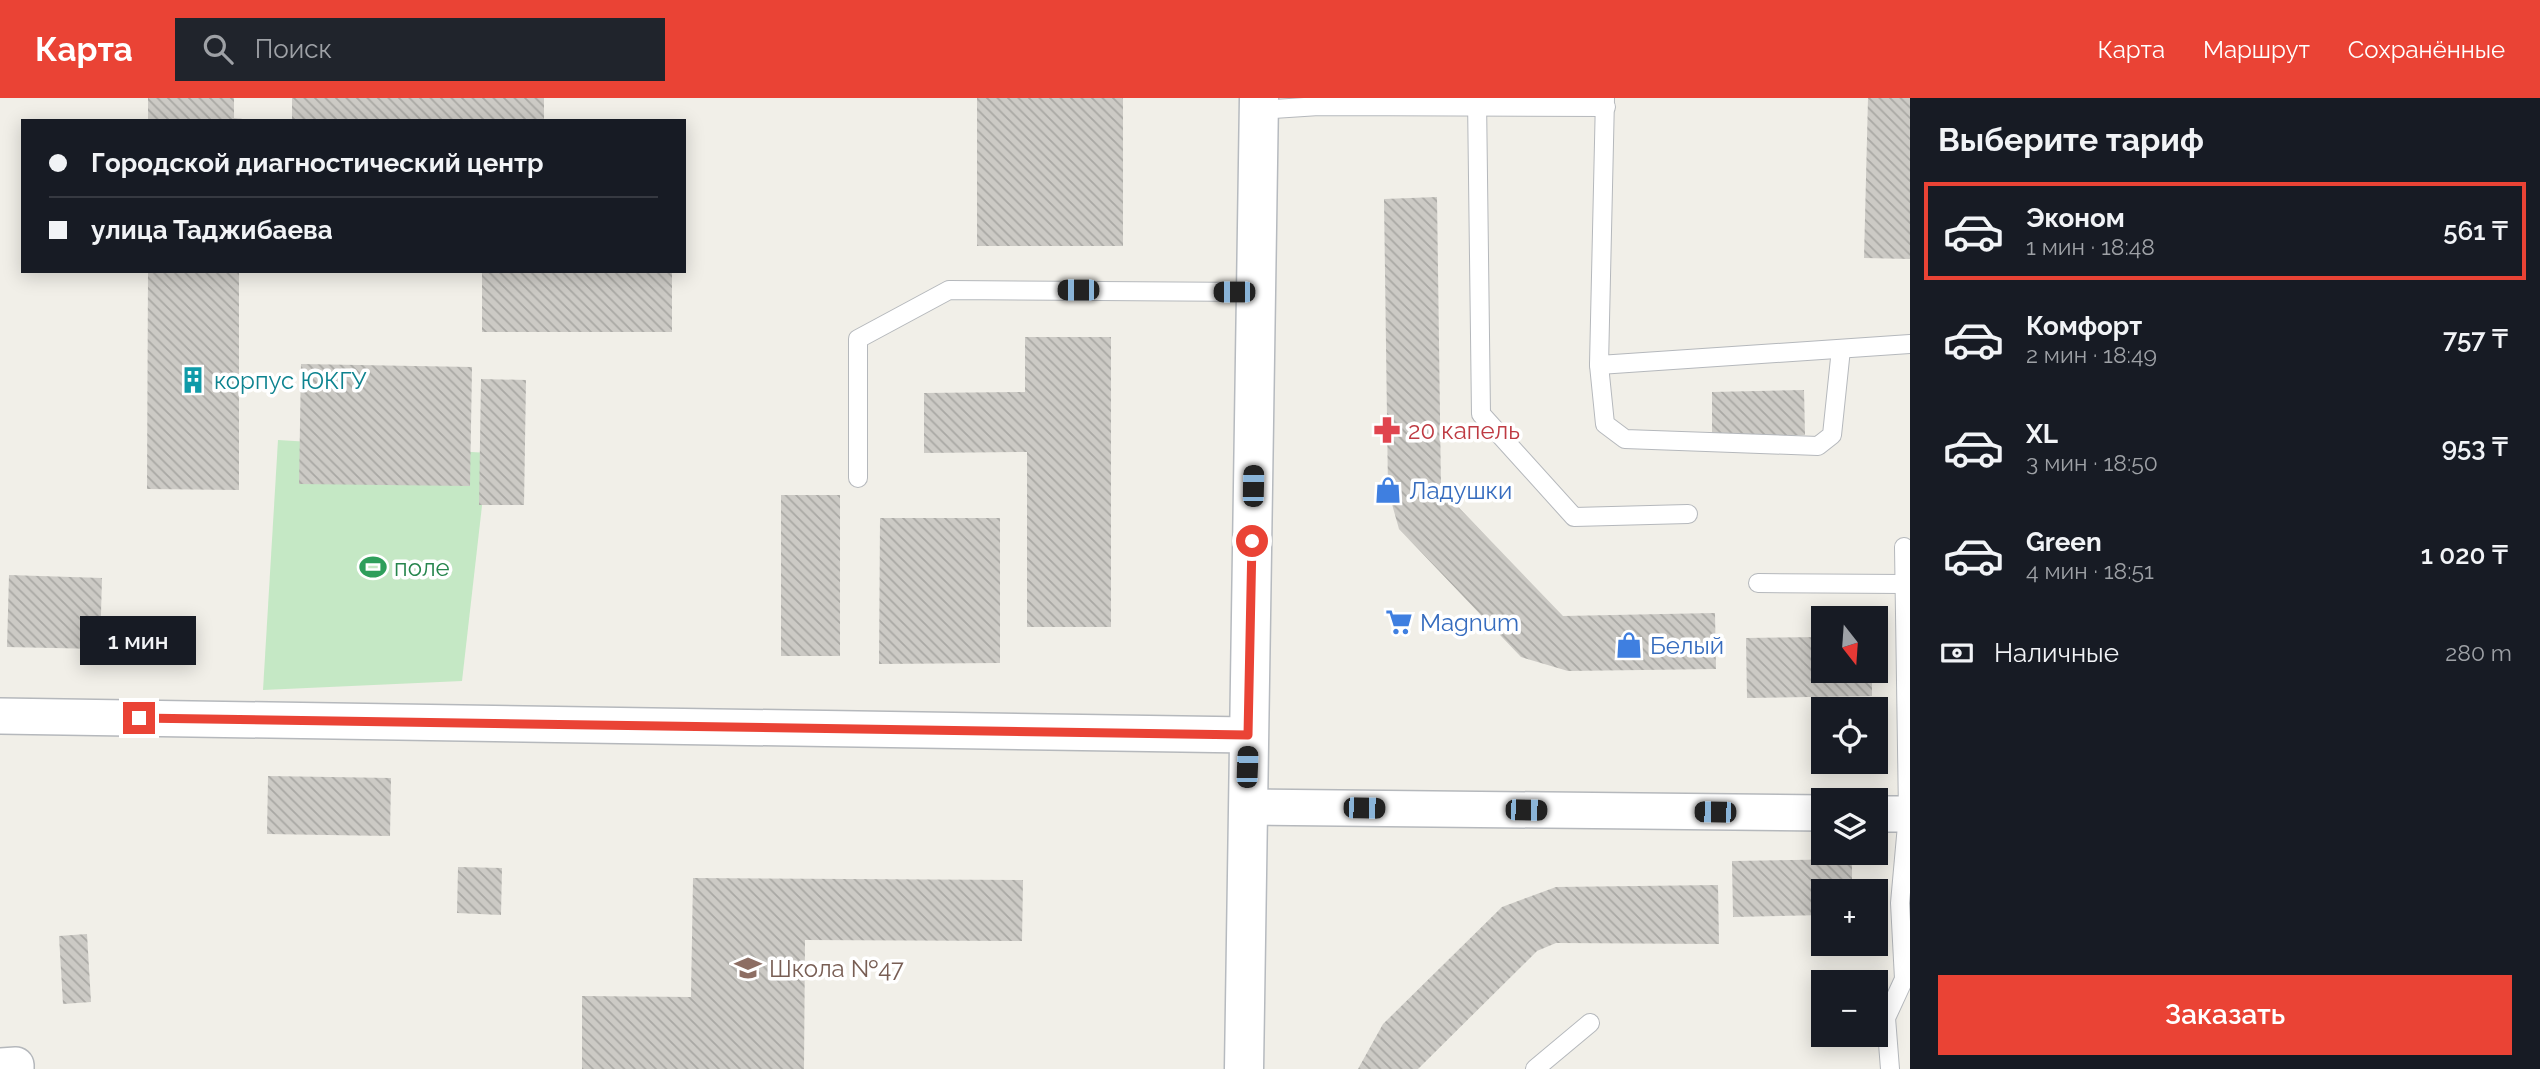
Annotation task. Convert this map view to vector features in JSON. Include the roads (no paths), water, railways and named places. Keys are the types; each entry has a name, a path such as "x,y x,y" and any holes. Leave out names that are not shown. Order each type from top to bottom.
{"main road":[{"path":"1244,1069 1259,104"}],"street":[{"path":"0,716 1248,735"},
{"path":"1249,807 1811,813"},
{"path":"0,1066 16,1065 16,1069"}],"lane":[{"path":"1477,103 1481,414 1574,517 1688,514"},
{"path":"1259,104 1319,106 1605,103 1599,365 1605,424 1625,439 1818,446 1832,435 1841,349"},
{"path":"858,478 858,339 949,290 1257,292"},
{"path":"1599,365 1910,344"},
{"path":"1890,1069 1886,1018 1904,979 1898,814 1905,547"},
{"path":"1758,583 1904,584"},
{"path":"1535,1069 1590,1023"}],"place":[{"name":"корпус ЮКГУ","path":"193,380"},
{"name":"20 капель","path":"1387,430"},
{"name":"Ладушки","path":"1388,490"},
{"name":"поле","path":"373,567"},
{"name":"Magnum","path":"1399,622"},
{"name":"Белый","path":"1629,645"},
{"name":"Школа №47","path":"748,968"}]}
